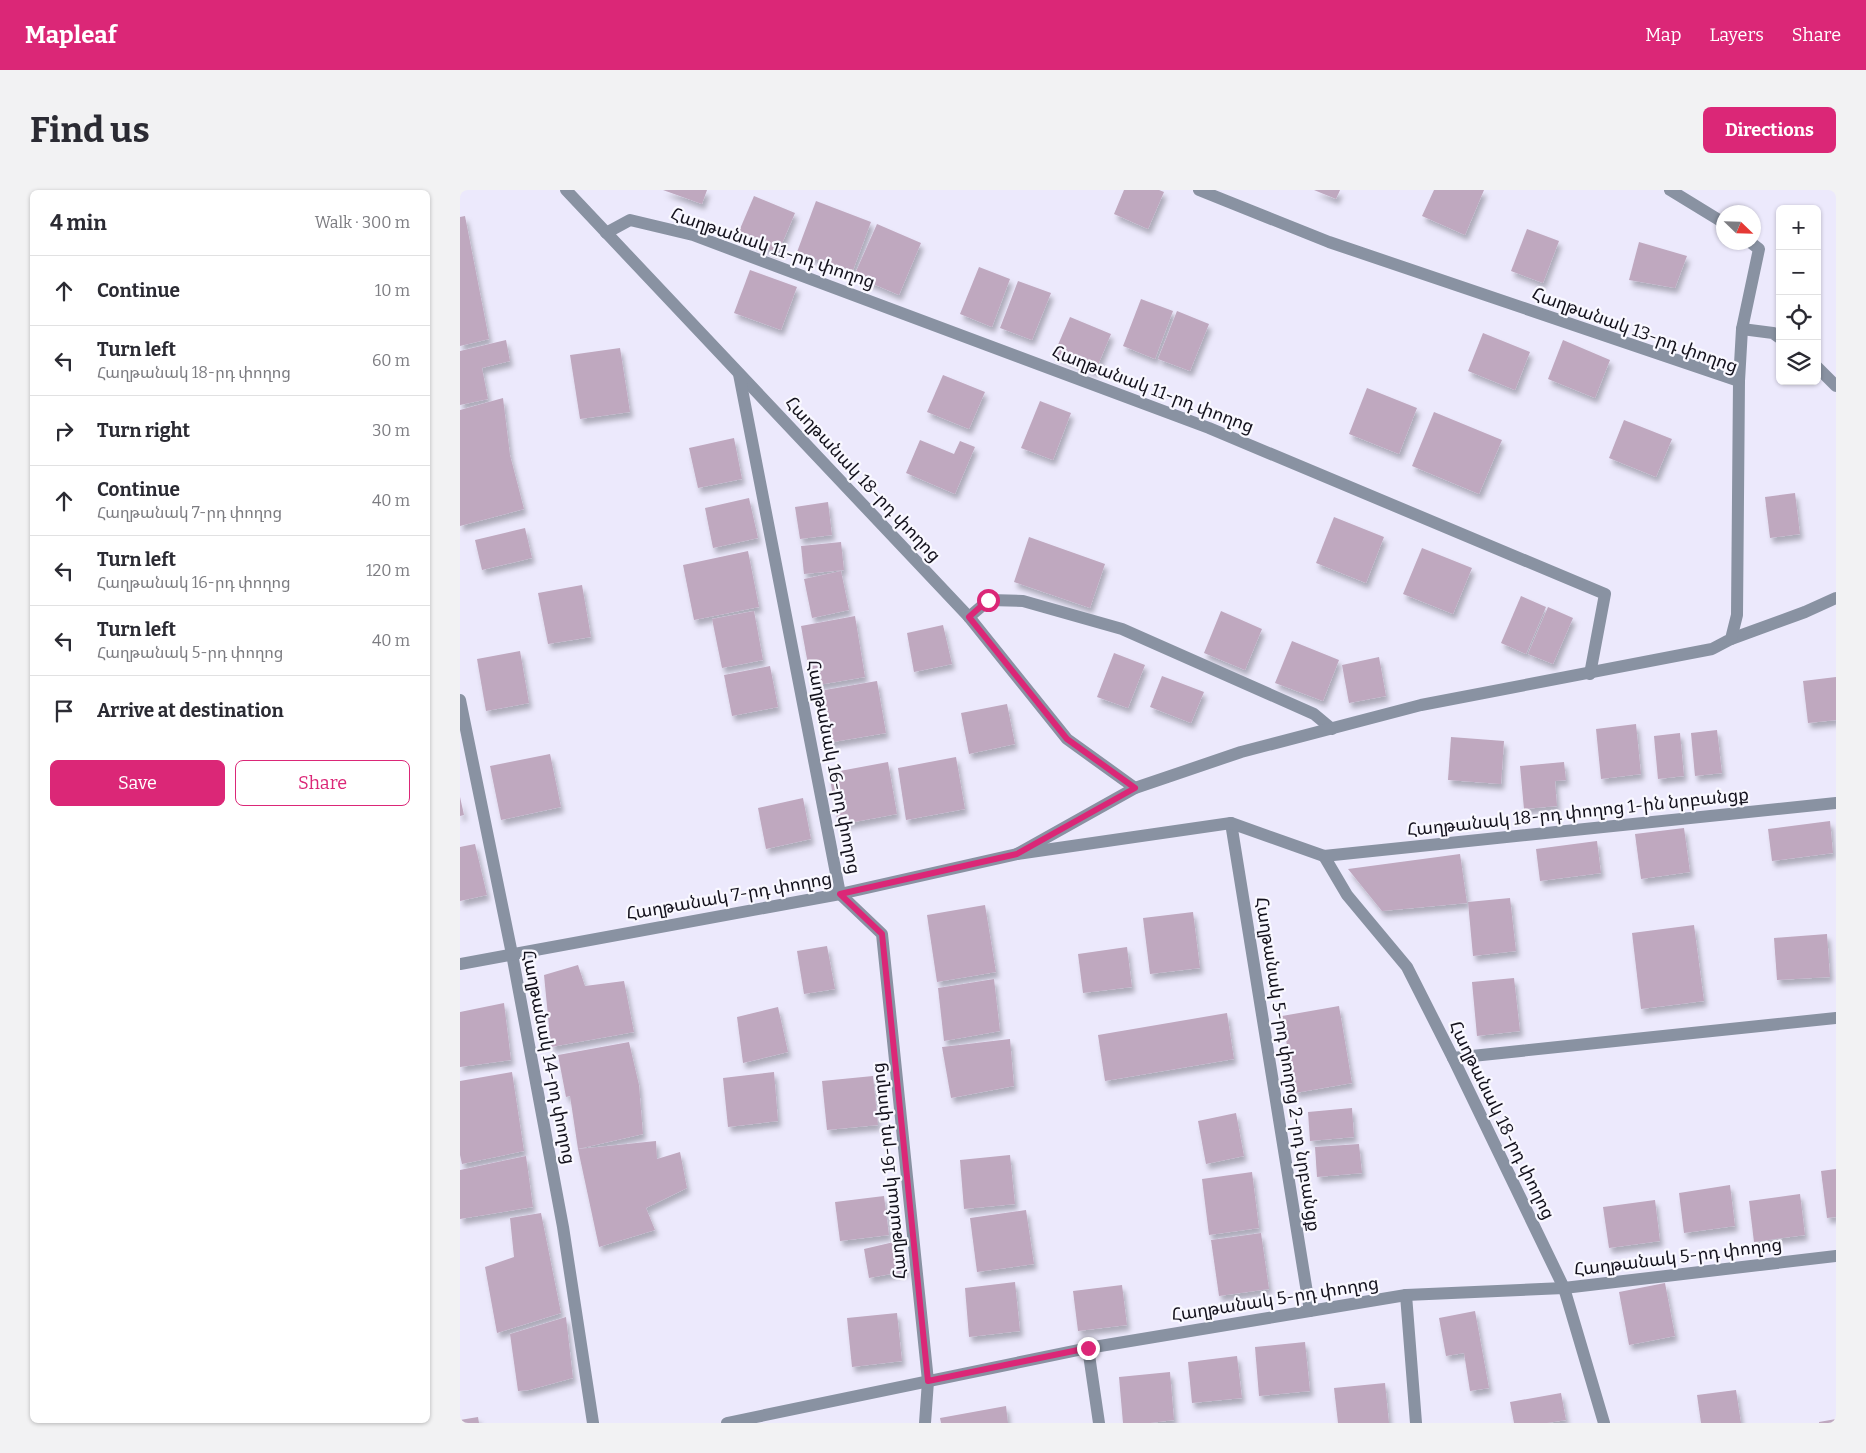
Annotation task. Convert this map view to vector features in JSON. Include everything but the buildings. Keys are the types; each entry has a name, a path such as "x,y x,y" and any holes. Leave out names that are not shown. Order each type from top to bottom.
{"street":[{"name":"Հաղթանակ 18-րդ փողոց","path":"566,190 969,617 1067,739 1135,788"},
{"name":"Հաղթանակ 13-րդ փողոց","path":"1199,190 1329,242 1739,382 1737,615 1731,639"},
{"path":"1670,190 1716,218"},
{"name":"Հաղթանակ 11-րդ փողոց","path":"606,232 630,220 693,235 1209,428 1605,594 1590,674"},
{"path":"1739,382 1742,329 1759,250"},
{"path":"1742,329 1773,333 1776,335"},
{"path":"1821,371 1836,386"},
{"name":"Հաղթանակ 16-րդ փողոց","path":"739,374 840,894 882,934 928,1381 925,1423"},
{"path":"1017,854 1135,788 1241,752 1421,705 1712,649 1731,639 1805,612 1836,598"},
{"path":"969,617 988,600 1023,601 1122,629 1314,714 1332,729"},
{"name":"Հաղթանակ 14-րդ փողոց","path":"460,700 512,954 564,1227 593,1423"},
{"name":"Հաղթանակ 18-րդ փողոց 1-ին նրբանցք","path":"1324,856 1836,803"},
{"name":"Հաղթանակ 7-րդ փողոց","path":"460,964 840,894 1017,854 1231,823 1324,856"},
{"name":"Հաղթանակ 5-րդ փողոց 2-րդ նրբանցք","path":"1231,823 1310,1311"},
{"name":"Հաղթանակ 18-րդ փողոց","path":"1324,856 1347,895 1406,967 1453,1058 1564,1288 1604,1423"},
{"path":"1453,1058 1836,1018"},
{"name":"Հաղթանակ 5-րդ փողոց","path":"727,1423 1088,1348 1406,1295 1564,1288 1836,1256"},
{"path":"1406,1295 1416,1423"},
{"path":"1088,1348 1099,1423"}],"route":[{"path":"988,600 969,617 1067,739 1135,788 1017,854 840,894 882,934 928,1381 1088,1348"}]}
